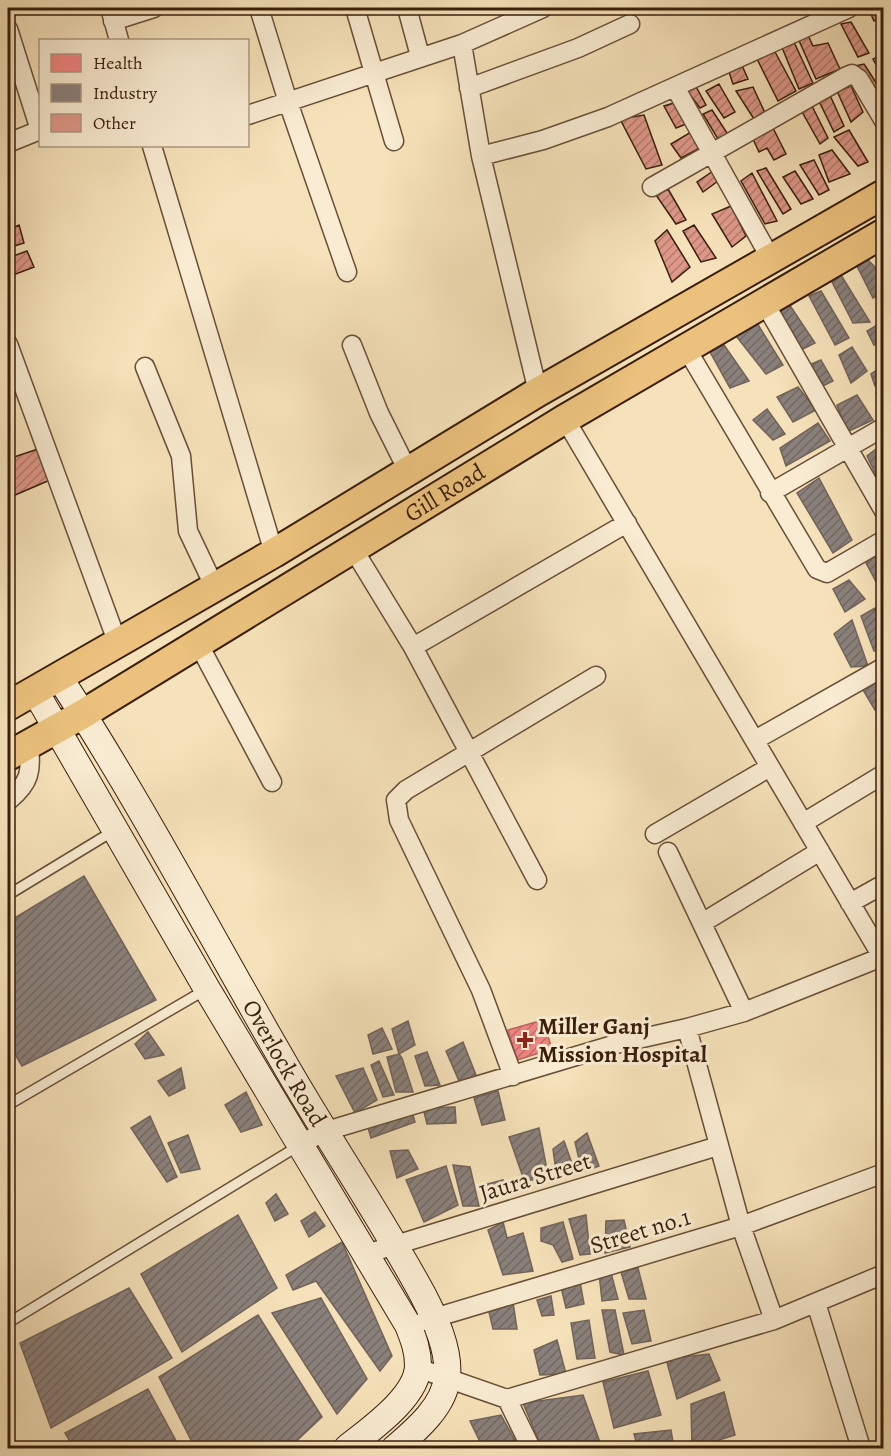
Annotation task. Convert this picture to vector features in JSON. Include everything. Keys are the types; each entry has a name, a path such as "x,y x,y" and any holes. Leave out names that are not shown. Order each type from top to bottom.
{"main road":[{"name":"Gill Road","path":"16,696 59,677 216,588 538,392 884,194"},
{"name":"Gill Road","path":"18,750 83,714 565,418 884,233"}],"street":[{"path":"119,39 111,14 154,8"},
{"path":"259,8 288,102 347,272"},
{"path":"355,8 376,71 394,141"},
{"path":"407,8 420,56"},
{"path":"249,115 420,56 462,44 543,8"},
{"path":"481,156 564,132 675,87 849,8"},
{"path":"469,88 578,48 630,24"},
{"path":"8,29 39,127"},
{"path":"462,44 481,156 538,392"},
{"path":"652,187 852,75 862,83 884,122"},
{"path":"675,87 771,259"},
{"path":"8,143 39,130"},
{"path":"155,147 274,553"},
{"path":"764,302 884,511"},
{"path":"8,344 11,365 118,644"},
{"path":"352,345 380,413 408,471"},
{"path":"686,348 770,493 812,563 820,572 827,573 838,568 884,540"},
{"path":"145,367 181,456 188,531 216,588"},
{"path":"312,1138 616,1044 744,1012 883,958 565,418"},
{"path":"770,493 884,427"},
{"path":"413,647 627,524"},
{"path":"352,547 413,647 537,880"},
{"path":"198,643 272,782"},
{"path":"754,740 884,667"},
{"path":"513,1076 481,990 399,820 396,800 406,790 596,676"},
{"name":"Overlock Road","path":"59,677 142,814 233,975 366,1254 408,1325 416,1347 418,1368"},
{"name":"Overlock Road","path":"16,696 58,728 207,989 312,1138 394,1246 433,1319 444,1347 448,1378"},
{"path":"8,801 19,792 31,772 18,750"},
{"path":"655,834 770,767"},
{"path":"803,823 884,774"},
{"path":"117,829 142,814"},
{"path":"702,923 820,851"},
{"path":"668,852 744,1012"},
{"path":"850,903 884,884"},
{"path":"207,989 233,975"},
{"path":"687,1028 741,1226 774,1320"},
{"name":"Jaura Street","path":"366,1254 718,1146"},
{"name":"Street no.1","path":"408,1325 741,1226 884,1173"},
{"path":"347,1449 395,1408 410,1390 418,1368 507,1399 774,1320 884,1274"},
{"path":"816,1304 861,1449"},
{"path":"395,1449 435,1408 448,1378"},
{"path":"507,1399 531,1449"}],"lane":[{"path":"8,896 117,829"},
{"path":"8,1105 207,989"},
{"path":"8,1323 312,1138"}],"building: Health":[{"path":"543,1020 552,1049 517,1060 508,1030"}],"building: Industry":[{"path":"867,259 884,276 884,293 873,298 856,264"},
{"path":"841,275 870,322 853,323 831,280"},
{"path":"821,291 849,338 835,345 809,296"},
{"path":"789,304 815,343 799,351 778,312"},
{"path":"884,321 884,341 874,345 867,331"},
{"path":"757,323 783,365 766,374 736,336"},
{"path":"724,345 749,381 730,388 710,352"},
{"path":"852,347 867,371 851,383 839,355"},
{"path":"821,360 833,381 819,388 809,365"},
{"path":"884,365 884,383 875,386 871,374"},
{"path":"798,387 816,410 793,422 777,397"},
{"path":"884,389 884,405 876,393"},
{"path":"857,395 873,420 847,432 837,405"},
{"path":"767,409 785,434 773,440 753,420"},
{"path":"818,423 830,441 786,466 780,448"},
{"path":"884,443 884,492 867,456"},
{"path":"819,478 852,540 833,553 797,493"},
{"path":"884,551 884,592 882,593 865,561"},
{"path":"849,580 865,599 845,612 833,589"},
{"path":"875,608 884,620 884,648 874,651 861,616"},
{"path":"852,620 868,666 851,667 834,634"},
{"path":"877,679 884,691 884,705 875,710 860,685"},
{"path":"84,876 156,1000 22,1066 8,1043 8,922"},
{"path":"408,1021 415,1045 399,1054 392,1029"},
{"path":"382,1028 392,1049 373,1054 368,1035"},
{"path":"148,1032 164,1055 145,1059 135,1044"},
{"path":"463,1042 478,1080 459,1081 446,1051"},
{"path":"427,1052 440,1085 425,1086 415,1056"},
{"path":"399,1054 413,1092 396,1092 387,1057"},
{"path":"379,1061 394,1095 383,1097 371,1065"},
{"path":"181,1068 185,1088 169,1096 158,1081"},
{"path":"363,1068 377,1100 355,1113 336,1076"},
{"path":"498,1091 505,1120 482,1125 474,1098"},
{"path":"246,1092 262,1125 241,1132 225,1105"},
{"path":"455,1107 456,1123 427,1124 423,1108"},
{"path":"412,1112 415,1122 371,1138 367,1124"},
{"path":"150,1116 177,1177 167,1182 131,1128"},
{"path":"539,1128 549,1180 524,1180 509,1137"},
{"path":"587,1133 599,1166 582,1172 575,1142"},
{"path":"188,1135 200,1169 181,1173 168,1143"},
{"path":"564,1141 574,1169 557,1179 553,1149"},
{"path":"408,1150 418,1169 397,1178 390,1151"},
{"path":"453,1165 470,1167 479,1206 463,1206"},
{"path":"446,1166 458,1205 424,1222 406,1180"},
{"path":"503,1180 507,1193 485,1199 480,1186"},
{"path":"276,1194 288,1214 275,1221 266,1203"},
{"path":"315,1212 325,1226 309,1237 301,1221"},
{"path":"238,1215 277,1288 182,1352 141,1274"},
{"path":"586,1215 590,1254 580,1255 569,1219"},
{"path":"624,1220 630,1247 605,1253 606,1221"},
{"path":"503,1222 507,1238 523,1233 533,1271 503,1275 488,1230"},
{"path":"563,1222 573,1259 562,1262 553,1245 541,1241 541,1228"},
{"path":"342,1242 392,1356 380,1371 316,1281 293,1290 286,1275"},
{"path":"638,1268 646,1299 629,1299 621,1272"},
{"path":"599,1273 611,1273 618,1299 602,1301"},
{"path":"580,1282 584,1304 566,1308 561,1287"},
{"path":"129,1288 172,1358 51,1428 20,1343"},
{"path":"551,1296 554,1315 542,1316 537,1300"},
{"path":"321,1298 367,1379 337,1414 272,1313"},
{"path":"513,1302 517,1329 493,1329 489,1312"},
{"path":"602,1310 615,1310 624,1355 610,1352"},
{"path":"644,1310 651,1341 632,1344 623,1313"},
{"path":"258,1315 322,1417 289,1448 195,1448 159,1377"},
{"path":"589,1320 595,1358 577,1359 571,1323"},
{"path":"557,1340 566,1374 540,1375 534,1350"},
{"path":"709,1354 720,1380 677,1399 666,1359"},
{"path":"648,1371 661,1415 614,1428 603,1382"},
{"path":"148,1389 180,1448 74,1448 65,1433"},
{"path":"724,1392 735,1435 706,1444 707,1448 692,1448 691,1404"},
{"path":"583,1395 602,1448 542,1448 523,1403"},
{"path":"501,1415 519,1448 483,1448 470,1421"},
{"path":"671,1430 674,1448 638,1448 634,1434"}],"building: Other":[{"path":"868,8 884,8 884,15 874,21"},
{"path":"851,22 869,53 858,57 841,24"},
{"path":"807,33 813,46 828,43 840,69 816,79 797,36"},
{"path":"793,40 813,83 799,89 781,45"},
{"path":"774,50 796,91 778,101 756,57"},
{"path":"884,54 884,79 873,59"},
{"path":"740,61 748,79 733,84 727,66"},
{"path":"864,64 884,95 884,104 855,66"},
{"path":"694,83 706,105 700,108 684,87"},
{"path":"719,84 735,112 724,118 706,91"},
{"path":"851,86 863,112 851,122 837,91"},
{"path":"753,87 766,115 754,119 736,91"},
{"path":"828,91 844,126 834,132 817,97"},
{"path":"674,103 686,124 676,128 664,106"},
{"path":"811,104 828,138 820,144 801,110"},
{"path":"712,110 729,136 718,139 703,114"},
{"path":"644,115 662,165 646,169 620,119"},
{"path":"773,128 786,154 774,160 767,148 759,152 752,137"},
{"path":"849,130 868,162 858,166 834,137"},
{"path":"884,131 884,150 877,135"},
{"path":"691,132 700,148 681,158 671,144"},
{"path":"832,150 850,174 829,182 819,155"},
{"path":"814,160 829,190 819,195 800,165"},
{"path":"766,168 791,209 783,214 757,171"},
{"path":"713,171 718,181 703,192 697,182"},
{"path":"795,171 813,199 801,204 783,177"},
{"path":"752,173 777,221 765,224 741,181"},
{"path":"668,189 686,220 676,224 656,195"},
{"path":"731,206 746,236 732,247 712,214"},
{"path":"19,225 24,243 8,248 8,230"},
{"path":"694,225 716,258 701,262 683,231"},
{"path":"667,230 690,267 672,282 655,241"},
{"path":"27,251 34,267 8,277 8,258"},
{"path":"38,449 50,480 8,498 8,459"}],"place":[{"name":"Miller Ganj Mission Hospital","path":"525,1040"}]}
